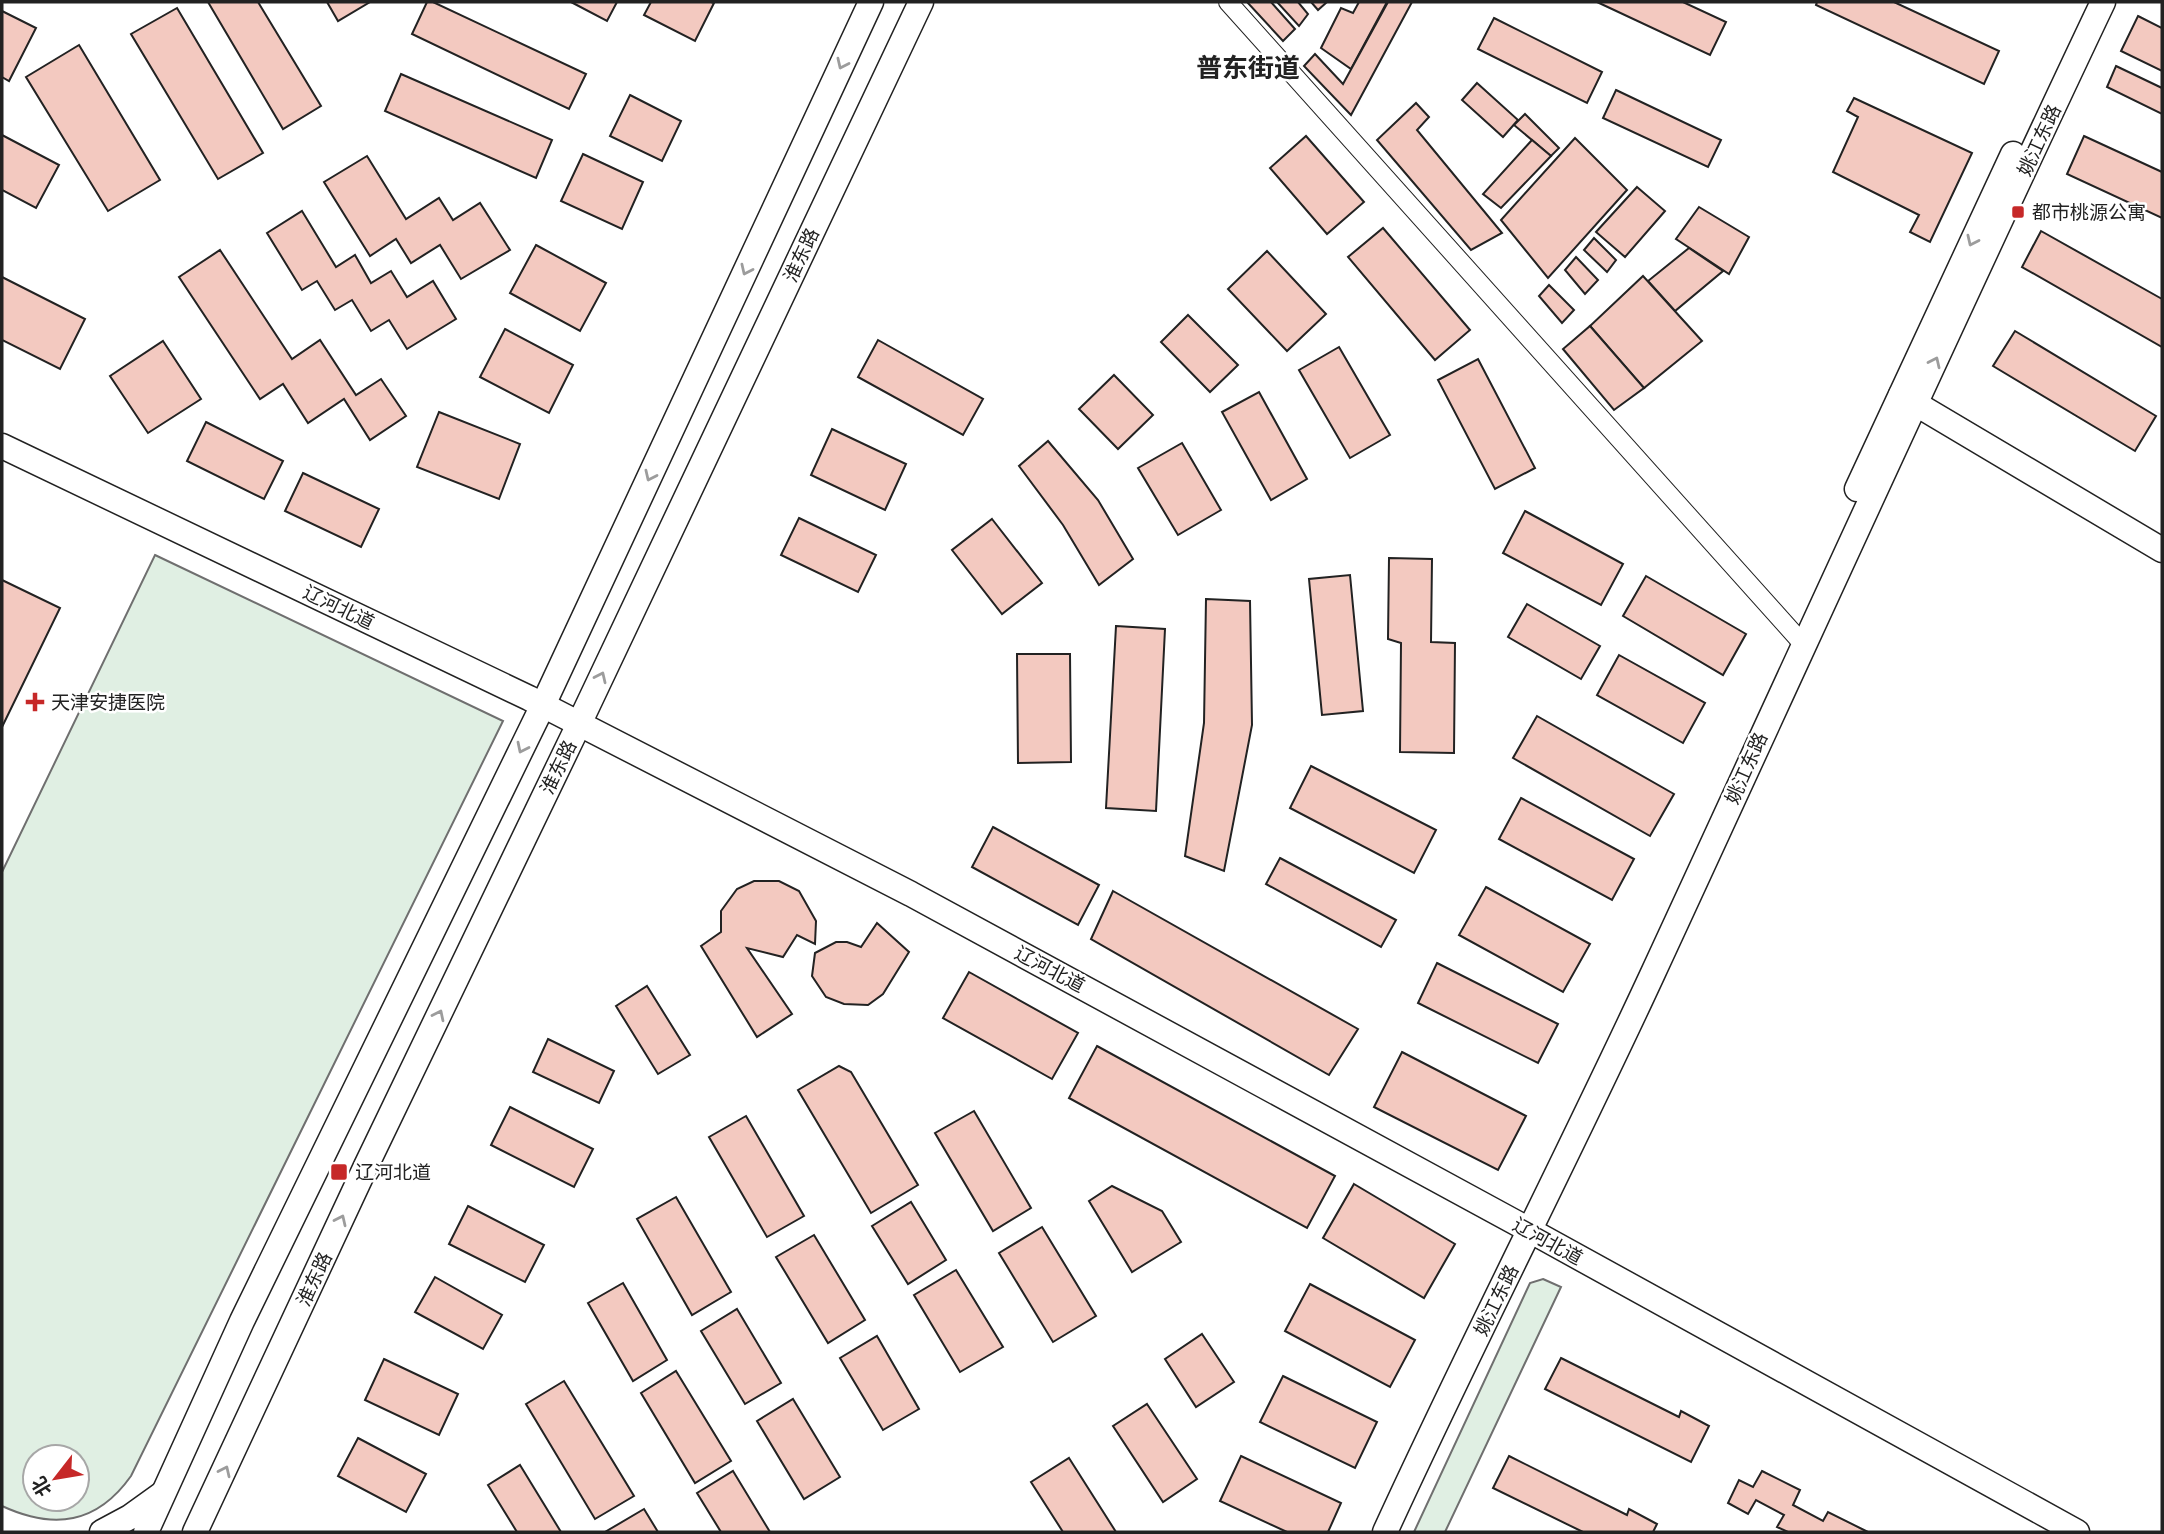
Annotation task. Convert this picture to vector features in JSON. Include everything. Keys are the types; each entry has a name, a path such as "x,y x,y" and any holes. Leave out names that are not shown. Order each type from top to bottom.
{"street":[{"path":"146,1532 242,1321 543,705 871,2"},
{"name":"淮东路","path":"195,1532 366,1166 921,2"},
{"path":"1228,2 1798,638"},
{"name":"姚江东路","path":"1385,1532 1524,1228 1593,1069 1798,638 2085,2"},
{"name":"姚江东路","path":"1907,399 2103,2"},
{"path":"1907,399 2162,550"},
{"name":"辽河北道","path":"2,446 543,705 911,894 2077,1532"},
{"name":"姚江东路","path":"1373,1532 1524,1228"},
{"path":"102,1532 130,1517 166,1492"},
{"path":"211,1500 213,1532"}],"green space":[{"path":"155,555 503,721 131,1476 118,1492 91,1512 91,1443 21,1443 21,1513 89,1513 57,1520 21,1514 2,1506 2,872"},
{"path":"1543,1279 1561,1287 1445,1532 1414,1532 1530,1283"}],"building":[{"path":"208,2 258,2 321,106 283,129"},
{"path":"327,2 370,2 338,21"},
{"path":"427,2 433,2 586,74 569,109 412,34"},
{"path":"571,2 617,2 607,21"},
{"path":"651,2 714,3 695,41 644,15"},
{"path":"1247,2 1271,2 1295,29 1283,41"},
{"path":"1277,2 1298,2 1308,14 1299,26"},
{"path":"1311,2 1327,2 1318,10"},
{"path":"1359,2 1387,2 1351,69 1321,48 1341,8 1353,13"},
{"path":"1388,2 1412,2 1351,115 1304,66 1315,54 1343,84"},
{"path":"1597,2 1683,2 1726,22 1710,55"},
{"path":"1817,2 1894,2 1999,51 1984,84 1816,5"},
{"path":"177,8 263,153 218,179 131,34"},
{"path":"2,11 36,28 9,81 2,77"},
{"path":"2138,16 2162,28 2162,71 2121,51"},
{"path":"1494,18 1602,72 1587,103 1478,49"},
{"path":"79,45 160,180 108,211 26,77"},
{"path":"2116,66 2162,88 2162,114 2107,87"},
{"path":"401,74 552,140 536,178 385,111"},
{"path":"1477,83 1518,120 1503,137 1462,100"},
{"path":"1616,90 1721,140 1708,167 1603,118"},
{"path":"630,95 681,121 662,161 610,136"},
{"path":"1854,98 1972,153 1930,242 1910,232 1919,215 1833,172 1858,117 1847,111"},
{"path":"1416,103 1429,117 1417,130 1502,233 1471,250 1377,140"},
{"path":"1525,114 1559,148 1551,156 1514,125"},
{"path":"2,135 59,165 36,208 2,190"},
{"path":"1306,136 1364,202 1327,234 1270,168"},
{"path":"2084,136 2162,172 2162,218 2067,174"},
{"path":"1575,138 1627,190 1548,278 1501,220"},
{"path":"1532,140 1551,156 1501,208 1483,194"},
{"path":"583,154 643,182 622,229 561,201"},
{"path":"367,156 406,219 439,198 453,220 480,203 510,250 461,279 440,245 411,263 396,239 370,256 324,182"},
{"path":"1637,187 1665,211 1625,257 1596,232"},
{"path":"1699,207 1749,237 1729,274 1676,239"},
{"path":"302,211 336,267 355,255 371,283 391,271 407,297 433,281 456,319 407,349 389,320 371,331 352,300 335,310 317,281 302,290 267,233"},
{"path":"1383,228 1470,330 1435,360 1348,257"},
{"path":"2041,231 2162,299 2162,347 2022,267"},
{"path":"1594,238 1616,260 1607,272 1584,250"},
{"path":"536,245 606,283 580,331 510,293"},
{"path":"1689,248 1723,271 1675,311 1648,281"},
{"path":"220,250 292,359 320,340 356,395 381,379 406,416 370,440 344,399 308,423 283,384 260,399 179,277"},
{"path":"1267,251 1326,314 1287,351 1228,289"},
{"path":"1576,257 1598,280 1585,294 1565,270"},
{"path":"1643,276 1702,341 1644,388 1590,326"},
{"path":"2,277 85,319 60,369 2,340"},
{"path":"1549,285 1574,310 1562,323 1539,296"},
{"path":"1188,315 1238,365 1210,392 1161,342"},
{"path":"1590,326 1644,388 1614,410 1563,349"},
{"path":"505,329 573,365 549,413 480,377"},
{"path":"2015,331 2156,416 2135,451 1993,366"},
{"path":"878,340 983,399 963,435 858,377"},
{"path":"163,341 201,399 148,433 110,376"},
{"path":"1339,347 1390,435 1350,458 1299,370"},
{"path":"1478,359 1535,468 1495,489 1438,380"},
{"path":"1114,375 1153,415 1118,449 1079,409"},
{"path":"1259,392 1307,479 1271,500 1222,412"},
{"path":"439,412 520,444 499,499 417,467"},
{"path":"206,422 283,461 264,499 187,461"},
{"path":"832,429 906,464 885,510 811,475"},
{"path":"1048,441 1098,500 1133,559 1099,585 1063,525 1019,466"},
{"path":"1182,443 1221,510 1178,535 1138,468"},
{"path":"303,473 379,509 361,547 285,511"},
{"path":"1525,511 1623,564 1601,605 1503,553"},
{"path":"799,518 876,555 858,592 781,555"},
{"path":"992,519 1042,583 1002,614 952,550"},
{"path":"1389,558 1432,559 1431,642 1455,643 1454,753 1400,752 1401,643 1388,639"},
{"path":"1350,575 1363,711 1322,715 1309,579"},
{"path":"1646,576 1746,634 1723,675 1623,616"},
{"path":"2,580 60,608 2,727"},
{"path":"1206,599 1250,601 1252,725 1224,871 1185,856 1204,723"},
{"path":"1527,604 1600,646 1581,679 1508,637"},
{"path":"1116,626 1165,629 1156,811 1106,808"},
{"path":"1017,654 1070,654 1071,762 1018,763"},
{"path":"1619,655 1705,703 1683,743 1597,695"},
{"path":"1537,716 1674,794 1650,836 1513,758"},
{"path":"1311,766 1436,830 1414,873 1290,808"},
{"path":"1521,798 1634,859 1612,900 1499,839"},
{"path":"993,827 1099,885 1078,925 972,867"},
{"path":"1280,858 1396,920 1381,947 1266,884"},
{"path":"754,881 779,881 799,891 816,921 815,944 797,935 783,957 747,948 792,1014 757,1037 701,946 721,932 721,911 737,889"},
{"path":"1486,887 1590,944 1563,992 1459,935"},
{"path":"1113,891 1358,1029 1329,1075 1091,939"},
{"path":"877,923 909,952 883,994 868,1005 844,1004 826,997 812,976 815,953 836,942 847,942 861,947"},
{"path":"1437,963 1558,1024 1538,1063 1418,1003"},
{"path":"969,972 1078,1033 1052,1079 943,1018"},
{"path":"647,986 690,1055 658,1074 616,1006"},
{"path":"548,1039 614,1071 599,1103 533,1072"},
{"path":"1097,1046 1335,1176 1307,1228 1069,1098"},
{"path":"1402,1052 1526,1116 1498,1170 1374,1107"},
{"path":"839,1066 851,1072 918,1185 871,1213 798,1090"},
{"path":"510,1107 593,1149 574,1187 491,1145"},
{"path":"974,1111 1031,1208 993,1231 935,1133"},
{"path":"746,1116 804,1216 767,1237 709,1137"},
{"path":"1354,1184 1455,1244 1424,1298 1323,1238"},
{"path":"1112,1186 1162,1211 1181,1242 1132,1272 1089,1201"},
{"path":"676,1197 731,1292 692,1315 637,1219"},
{"path":"911,1202 946,1260 908,1284 872,1226"},
{"path":"468,1206 544,1245 525,1282 449,1244"},
{"path":"1042,1227 1096,1316 1053,1342 999,1253"},
{"path":"814,1235 865,1320 828,1343 776,1257"},
{"path":"956,1270 1003,1347 960,1372 914,1295"},
{"path":"435,1277 502,1315 483,1349 415,1312"},
{"path":"623,1283 667,1360 633,1381 588,1303"},
{"path":"1310,1284 1415,1340 1390,1387 1285,1331"},
{"path":"737,1309 781,1383 745,1404 701,1331"},
{"path":"1202,1334 1234,1382 1196,1407 1165,1359"},
{"path":"877,1336 919,1409 883,1430 840,1358"},
{"path":"1561,1358 1679,1417 1681,1411 1709,1426 1691,1462 1545,1389"},
{"path":"384,1359 458,1394 439,1435 365,1400"},
{"path":"676,1371 731,1461 695,1483 641,1393"},
{"path":"1283,1376 1377,1422 1355,1468 1260,1422"},
{"path":"564,1381 634,1496 595,1519 526,1404"},
{"path":"793,1399 840,1477 804,1499 757,1421"},
{"path":"1147,1404 1197,1479 1163,1502 1113,1426"},
{"path":"358,1438 426,1474 406,1512 338,1476"},
{"path":"1241,1456 1341,1503 1328,1532 1287,1532 1220,1501"},
{"path":"1509,1456 1627,1515 1629,1509 1657,1524 1653,1532 1583,1532 1493,1488"},
{"path":"1069,1458 1116,1532 1063,1532 1031,1482"},
{"path":"520,1465 561,1532 517,1532 488,1485"},
{"path":"733,1471 770,1532 721,1532 697,1493"},
{"path":"1762,1471 1800,1490 1793,1505 1823,1521 1828,1512 1868,1532 1788,1532 1777,1527 1784,1515 1756,1500 1748,1514 1728,1503 1739,1480 1753,1487"},
{"path":"644,1509 658,1532 605,1532"}],"place":[{"name":"都市桃源公寓","path":"2018,212"},
{"name":"天津安捷医院","path":"35,702"},
{"name":"辽河北道","path":"339,1172"}],"district":[{"name":"普东街道","path":"1248,68"}]}
